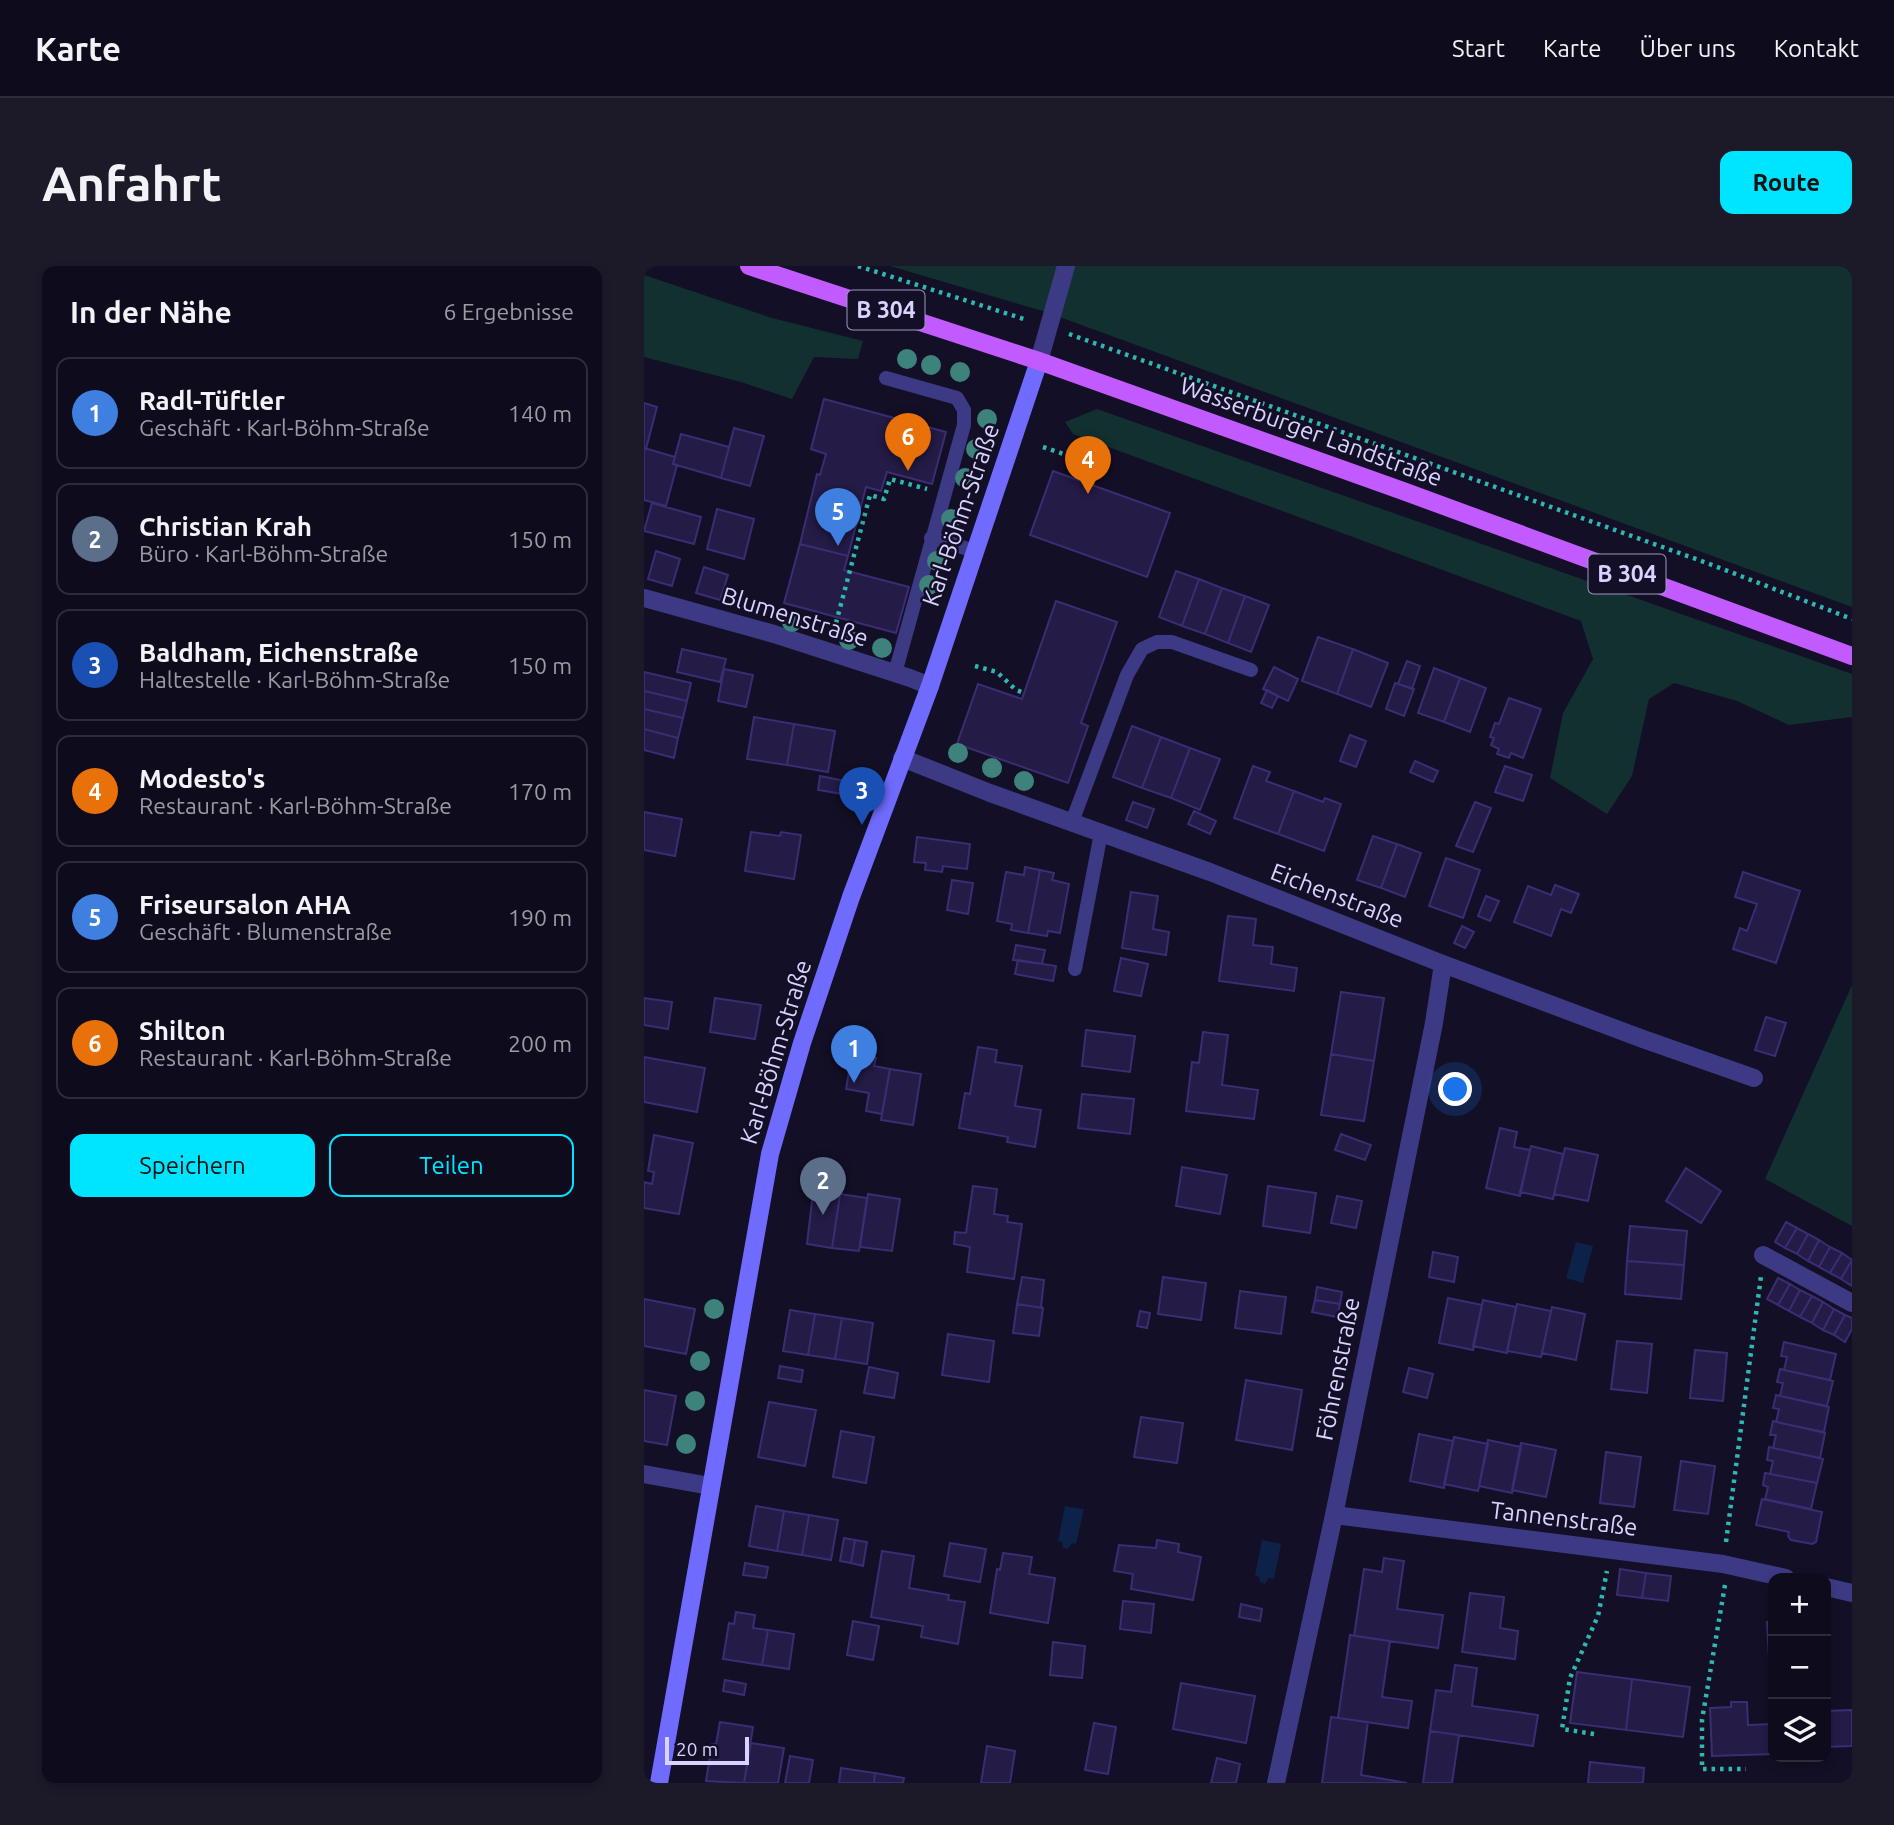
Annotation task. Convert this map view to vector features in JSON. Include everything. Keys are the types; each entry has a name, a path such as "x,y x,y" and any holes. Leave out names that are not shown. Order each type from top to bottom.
{"main road":[{"name":"Wasserburger Landstraße","path":"749,266 1039,361 1852,656"}],"street":[{"path":"1039,361 1066,266"},
{"name":"Karl-Böhm-Straße","path":"659,1783 770,1154 802,1043 855,886 930,686 1039,361"},
{"name":"Blumenstraße","path":"644,598 774,634 930,686"},
{"name":"Eichenstraße","path":"902,758 990,793 1210,872 1443,964 1754,1078"},
{"name":"Föhrenstraße","path":"1276,1783 1334,1515 1434,1023 1443,964"},
{"path":"1763,1255 1852,1303"},
{"path":"644,1474 710,1486"},
{"name":"Tannenstraße","path":"1334,1515 1724,1573 1768,1577"},
{"path":"1831,1588 1852,1594"}],"lane":[{"path":"886,378 957,398 964,410 964,425 895,673"},
{"path":"931,538 975,551"},
{"path":"1072,822 1127,675 1142,649 1157,642 1172,642 1251,670"},
{"path":"1074,969 1101,833"}],"path":[{"path":"858,266 1049,327 1707,563 1852,619"},
{"path":"1043,447 1098,466 1091,485"},
{"path":"836,623 870,495 884,499 890,479 943,494"},
{"path":"975,666 997,672 1016,690 1024,693"},
{"path":"1746,1769 1702,1769 1702,1720 1724,1573 1763,1255"},
{"path":"1594,1734 1562,1729 1570,1678 1598,1616 1608,1562"}],"green space":[{"path":"890,266 1852,266 1852,607 1046,312"},
{"path":"644,275 772,318 863,341 858,359 814,357 792,399 741,382 644,357"},
{"path":"1097,409 1852,674 1852,717 1789,725 1737,701 1674,683 1649,699 1632,776 1607,814 1550,778 1563,713 1593,659 1581,621 1073,434 1065,422"},
{"path":"1852,985 1852,1226 1765,1179"}],"water":[{"path":"1576,1242 1593,1246 1583,1283 1566,1278"},
{"path":"1065,1506 1084,1509 1076,1544 1072,1543 1068,1549 1063,1548 1062,1542 1058,1541"},
{"path":"1262,1540 1281,1544 1274,1579 1269,1578 1265,1584 1255,1575"}],"building":[{"path":"824,399 946,432 932,484 887,472 881,491 866,487 848,556 800,544 817,474 820,475 826,454 811,449"},
{"path":"644,403 657,407 646,449 644,448"},
{"path":"734,428 764,436 750,486 721,478"},
{"path":"681,434 729,447 721,478 673,464"},
{"path":"644,448 675,457 673,464 677,465 666,506 644,500"},
{"path":"1053,471 1170,513 1147,577 1030,535"},
{"path":"652,503 701,517 694,544 644,531"},
{"path":"717,509 754,519 744,559 707,549"},
{"path":"800,544 848,556 844,570 909,587 896,633 784,603"},
{"path":"656,551 680,559 672,586 648,579"},
{"path":"704,567 728,575 720,600 696,593"},
{"path":"1176,571 1199,579 1182,626 1159,617"},
{"path":"1199,579 1222,588 1205,634 1182,626"},
{"path":"1222,588 1245,596 1228,643 1205,634"},
{"path":"1245,596 1269,605 1251,652 1228,643"},
{"path":"1056,601 1117,622 1081,723 1088,726 1068,783 957,744 978,684 1022,699"},
{"path":"1318,637 1353,649 1337,694 1302,681"},
{"path":"682,649 726,659 720,682 677,672"},
{"path":"1353,649 1388,663 1371,707 1337,694"},
{"path":"1407,661 1420,666 1412,689 1398,684"},
{"path":"1274,667 1298,679 1288,701 1263,689"},
{"path":"1434,668 1460,678 1444,722 1418,713"},
{"path":"724,669 753,675 746,707 718,701"},
{"path":"644,672 691,683 687,701 644,691"},
{"path":"1460,678 1486,688 1470,732 1444,722"},
{"path":"1395,683 1414,689 1404,716 1386,709"},
{"path":"1267,690 1278,696 1272,708 1261,703"},
{"path":"644,691 687,701 683,718 644,709"},
{"path":"1509,698 1541,709 1523,758 1511,753 1509,758 1497,754 1499,749 1491,745 1494,738 1490,737 1495,723 1499,724"},
{"path":"644,709 683,718 678,738 644,729"},
{"path":"754,717 794,724 787,765 747,759"},
{"path":"794,724 835,731 828,772 787,765"},
{"path":"1132,726 1161,737 1142,788 1113,777"},
{"path":"644,729 678,738 674,758 644,750"},
{"path":"1350,735 1366,741 1356,767 1340,761"},
{"path":"1161,737 1190,748 1171,798 1142,788"},
{"path":"1190,748 1220,759 1200,810 1171,798"},
{"path":"1415,761 1438,771 1433,782 1410,772"},
{"path":"1253,766 1270,772 1266,781 1294,791 1278,834 1234,818"},
{"path":"1505,766 1532,775 1523,801 1495,792"},
{"path":"820,776 845,781 843,794 818,790"},
{"path":"1294,791 1323,802 1325,798 1341,804 1324,851 1278,834"},
{"path":"1133,802 1154,809 1147,828 1126,820"},
{"path":"1475,802 1491,808 1473,852 1456,846"},
{"path":"1194,811 1216,821 1210,834 1188,824"},
{"path":"644,812 682,819 675,856 644,850"},
{"path":"751,832 780,836 781,832 801,835 794,879 745,871"},
{"path":"1373,836 1397,844 1381,888 1357,880"},
{"path":"917,837 970,844 967,869 943,866 942,872 925,870 926,863 914,862"},
{"path":"1397,844 1421,853 1405,897 1381,888"},
{"path":"1446,858 1480,870 1463,918 1429,906"},
{"path":"1025,867 1040,870 1028,933 1011,930 1012,924 997,921 1006,872 1024,875"},
{"path":"1040,870 1054,873 1052,880 1069,884 1060,933 1048,931 1047,936 1028,933"},
{"path":"1743,872 1800,891 1776,963 1733,949 1740,928 1747,931 1757,904 1735,897"},
{"path":"952,880 973,883 968,914 947,910"},
{"path":"1555,885 1579,894 1571,913 1561,909 1551,936 1514,922 1528,886 1551,895"},
{"path":"1131,892 1158,896 1153,929 1169,932 1166,955 1122,948"},
{"path":"1486,896 1499,901 1490,921 1478,916"},
{"path":"1228,916 1256,919 1253,945 1273,947 1271,964 1297,968 1294,991 1219,981"},
{"path":"1462,926 1474,932 1465,948 1454,943"},
{"path":"1016,945 1045,950 1042,964 1013,960"},
{"path":"1121,958 1148,964 1141,996 1114,991"},
{"path":"1018,960 1056,966 1053,981 1015,974"},
{"path":"1341,992 1384,998 1374,1061 1331,1054"},
{"path":"644,998 672,1002 668,1029 644,1025"},
{"path":"715,998 761,1005 755,1039 710,1032"},
{"path":"1766,1017 1786,1023 1775,1056 1755,1050"},
{"path":"1086,1030 1135,1036 1130,1072 1082,1066"},
{"path":"1203,1032 1228,1035 1222,1085 1258,1090 1254,1119 1186,1111 1192,1062 1199,1063"},
{"path":"978,1047 997,1050 995,1062 1022,1066 1015,1106 1041,1110 1035,1147 1007,1142 1008,1137 959,1128 965,1093 970,1094"},
{"path":"852,1054 876,1058 874,1066 890,1069 882,1114 866,1111 869,1093 846,1089"},
{"path":"1331,1054 1374,1061 1364,1121 1321,1115"},
{"path":"644,1057 705,1068 697,1112 644,1102"},
{"path":"890,1069 921,1074 913,1125 881,1120"},
{"path":"1082,1094 1134,1099 1130,1134 1078,1128"},
{"path":"1500,1128 1517,1132 1514,1147 1530,1150 1520,1196 1486,1188"},
{"path":"1341,1134 1371,1145 1365,1160 1335,1150"},
{"path":"654,1135 693,1143 679,1214 644,1208 644,1182 652,1184 654,1172 648,1171"},
{"path":"1531,1146 1563,1154 1553,1199 1520,1192"},
{"path":"1565,1148 1598,1155 1588,1201 1554,1194"},
{"path":"1182,1167 1227,1175 1220,1214 1176,1206"},
{"path":"1686,1168 1721,1191 1701,1223 1666,1201"},
{"path":"814,1184 841,1189 832,1248 807,1244"},
{"path":"973,1186 997,1189 994,1214 1008,1216 1007,1222 1022,1224 1014,1279 967,1272 970,1247 954,1244 955,1232 966,1233"},
{"path":"1268,1186 1316,1193 1310,1233 1263,1226"},
{"path":"840,1194 867,1198 859,1251 832,1248"},
{"path":"868,1194 900,1199 892,1251 860,1247"},
{"path":"1337,1196 1362,1201 1356,1228 1331,1223"},
{"path":"1786,1222 1797,1228 1785,1248 1775,1242"},
{"path":"1630,1226 1687,1231 1684,1265 1627,1261"},
{"path":"1797,1228 1808,1234 1797,1254 1785,1248"},
{"path":"1808,1234 1819,1240 1808,1261 1797,1254"},
{"path":"1819,1240 1830,1247 1819,1267 1808,1261"},
{"path":"1830,1247 1842,1253 1830,1273 1819,1267"},
{"path":"1433,1252 1458,1257 1454,1282 1429,1277"},
{"path":"1842,1253 1852,1260 1841,1279 1830,1273"},
{"path":"1852,1260 1852,1286 1841,1279"},
{"path":"1627,1261 1684,1265 1681,1299 1625,1294"},
{"path":"1022,1277 1044,1280 1043,1308 1017,1304"},
{"path":"1163,1277 1206,1283 1201,1320 1158,1314"},
{"path":"1778,1278 1790,1284 1778,1305 1767,1299"},
{"path":"1790,1284 1800,1290 1789,1311 1778,1305"},
{"path":"1317,1287 1342,1292 1340,1304 1315,1300"},
{"path":"1800,1290 1812,1296 1800,1317 1789,1311"},
{"path":"1240,1291 1286,1297 1281,1334 1235,1328"},
{"path":"1812,1296 1823,1302 1812,1323 1800,1317"},
{"path":"1448,1298 1482,1305 1473,1350 1439,1343"},
{"path":"644,1299 695,1309 686,1354 644,1346"},
{"path":"1315,1300 1340,1304 1337,1317 1312,1312"},
{"path":"1483,1300 1516,1307 1507,1353 1473,1346"},
{"path":"1823,1302 1834,1309 1823,1330 1812,1323"},
{"path":"1017,1304 1043,1308 1039,1336 1013,1333"},
{"path":"1517,1304 1551,1311 1541,1357 1507,1351"},
{"path":"1552,1307 1585,1314 1576,1360 1542,1353"},
{"path":"1834,1309 1845,1315 1834,1335 1823,1330"},
{"path":"790,1310 815,1314 808,1355 783,1351"},
{"path":"1140,1311 1150,1313 1147,1328 1137,1326"},
{"path":"815,1314 842,1318 835,1359 808,1355"},
{"path":"1845,1315 1852,1318 1852,1329 1845,1342 1834,1335"},
{"path":"842,1318 873,1323 867,1364 835,1359"},
{"path":"948,1334 994,1341 989,1382 942,1375"},
{"path":"1617,1341 1652,1344 1647,1393 1611,1389"},
{"path":"1784,1342 1836,1354 1830,1380 1784,1370 1787,1357 1781,1356"},
{"path":"1695,1350 1727,1353 1723,1401 1690,1398"},
{"path":"780,1366 803,1370 801,1382 778,1378"},
{"path":"869,1367 898,1373 894,1398 864,1393"},
{"path":"1409,1368 1433,1374 1427,1398 1403,1392"},
{"path":"1780,1369 1833,1381 1827,1406 1780,1396 1783,1383 1777,1382"},
{"path":"1246,1380 1302,1390 1292,1450 1236,1440"},
{"path":"644,1390 676,1396 667,1445 644,1441"},
{"path":"1776,1395 1829,1407 1824,1432 1776,1422 1779,1409 1773,1408"},
{"path":"769,1402 816,1410 805,1466 758,1457"},
{"path":"1141,1417 1183,1423 1177,1463 1134,1457"},
{"path":"1773,1421 1825,1433 1820,1458 1773,1448 1776,1435 1770,1435"},
{"path":"841,1431 874,1437 866,1483 833,1477"},
{"path":"1419,1434 1453,1441 1444,1488 1410,1481"},
{"path":"1454,1437 1488,1444 1478,1491 1444,1484"},
{"path":"1488,1440 1521,1447 1512,1493 1479,1486"},
{"path":"1521,1443 1556,1450 1546,1497 1512,1490"},
{"path":"1769,1447 1823,1459 1817,1483 1770,1474 1773,1461 1767,1460"},
{"path":"1606,1452 1641,1457 1634,1507 1600,1503"},
{"path":"1681,1461 1715,1466 1708,1514 1674,1510"},
{"path":"1765,1473 1817,1483 1811,1509 1765,1499 1768,1487 1763,1485"},
{"path":"1762,1499 1822,1512 1816,1542 1812,1544 1791,1540 1789,1532 1756,1525"},
{"path":"756,1506 784,1511 777,1551 749,1546"},
{"path":"784,1511 809,1515 802,1555 777,1551"},
{"path":"809,1515 838,1520 831,1560 802,1555"},
{"path":"844,1538 855,1540 851,1563 840,1561"},
{"path":"855,1540 867,1542 863,1566 851,1563"},
{"path":"1157,1540 1179,1544 1178,1552 1201,1557 1193,1600 1131,1589 1133,1574 1114,1571 1119,1545 1156,1548"},
{"path":"950,1543 986,1549 980,1582 944,1576"},
{"path":"882,1551 914,1556 909,1588 949,1595 948,1600 965,1602 958,1644 921,1637 923,1626 871,1617"},
{"path":"1003,1553 1032,1557 1029,1574 1055,1578 1048,1623 990,1613 997,1569 1000,1570"},
{"path":"1384,1558 1404,1561 1397,1609 1443,1615 1438,1648 1354,1636 1364,1569 1382,1572"},
{"path":"745,1563 768,1567 766,1578 743,1575"},
{"path":"1620,1569 1646,1573 1642,1598 1617,1595"},
{"path":"1646,1573 1671,1576 1668,1601 1642,1598"},
{"path":"1470,1593 1504,1597 1500,1628 1518,1631 1515,1659 1462,1652"},
{"path":"1123,1601 1154,1604 1151,1633 1120,1629"},
{"path":"1241,1604 1262,1609 1260,1621 1239,1617"},
{"path":"736,1612 755,1615 753,1628 768,1630 762,1665 723,1659 729,1623 734,1624"},
{"path":"853,1621 879,1626 873,1660 847,1655"},
{"path":"768,1630 794,1634 789,1669 762,1665"},
{"path":"1350,1635 1390,1641 1382,1697 1412,1701 1408,1728 1338,1718"},
{"path":"1053,1642 1085,1646 1082,1678 1050,1675"},
{"path":"1455,1665 1477,1668 1472,1706 1538,1715 1533,1746 1430,1731 1436,1690 1451,1692"},
{"path":"1577,1672 1632,1679 1626,1730 1570,1723"},
{"path":"1632,1679 1690,1687 1683,1737 1626,1730"},
{"path":"725,1680 746,1684 744,1695 723,1691"},
{"path":"1181,1683 1255,1696 1246,1743 1173,1729"},
{"path":"1731,1702 1747,1702 1748,1725 1768,1724 1768,1754 1712,1756 1710,1708 1731,1707"},
{"path":"1852,1710 1852,1746 1831,1747 1831,1711"},
{"path":"1331,1717 1368,1722 1361,1775 1407,1783 1322,1783"},
{"path":"720,1722 753,1727 744,1783 706,1781 712,1744 716,1744"},
{"path":"1094,1723 1116,1727 1108,1774 1085,1770"},
{"path":"1430,1731 1459,1735 1452,1783 1423,1783"},
{"path":"751,1743 784,1748 778,1783 744,1783"},
{"path":"987,1746 1015,1751 1010,1783 981,1783"},
{"path":"790,1756 813,1760 809,1783 785,1783"},
{"path":"1217,1758 1240,1764 1236,1783 1211,1783"},
{"path":"1590,1762 1644,1768 1643,1783 1588,1783"},
{"path":"841,1768 875,1773 874,1783 839,1783"},
{"path":"875,1773 904,1778 903,1783 874,1783"}],"place":[{"name":"Shilton","path":"908,471"},
{"name":"Modesto's","path":"1088,494"},
{"name":"Friseursalon AHA","path":"838,546"},
{"name":"Baldham, Eichenstraße","path":"862,825"},
{"name":"Radl-Tüftler","path":"854,1083"},
{"name":"Christian Krah","path":"823,1215"}]}
